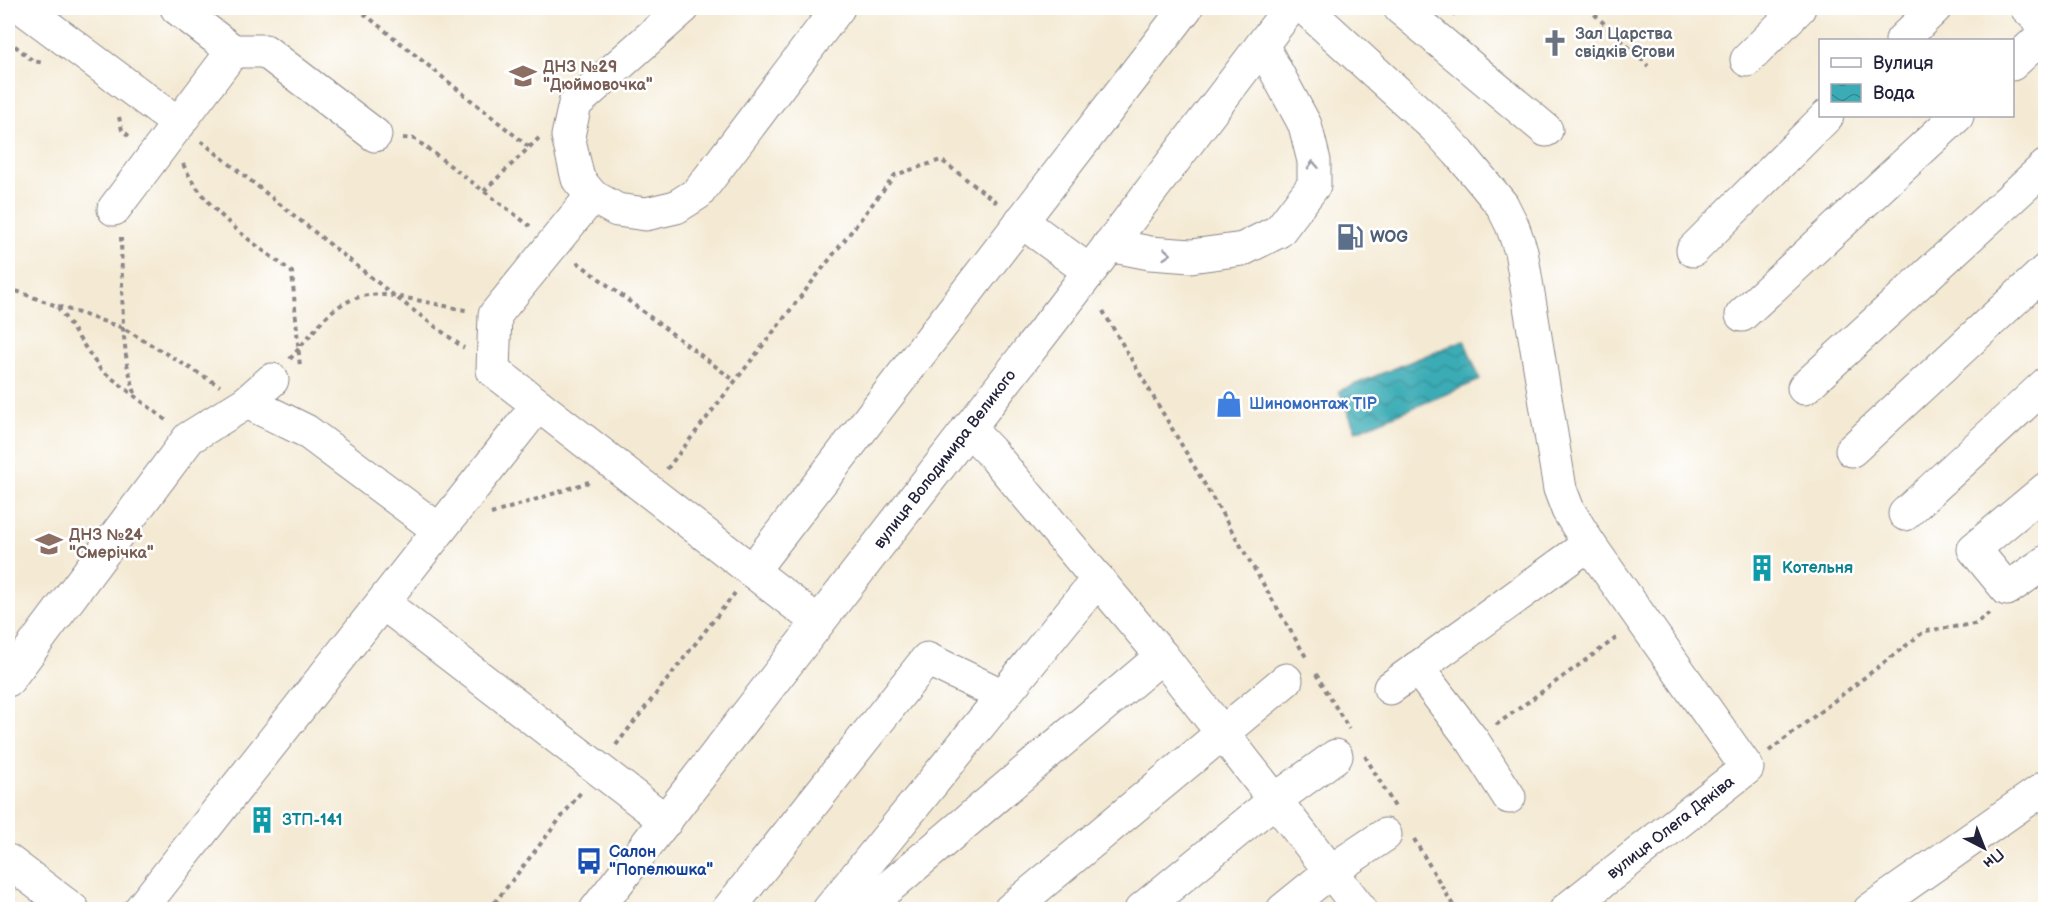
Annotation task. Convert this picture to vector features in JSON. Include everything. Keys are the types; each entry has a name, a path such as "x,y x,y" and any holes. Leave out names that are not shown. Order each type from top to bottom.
{"street":[{"path":"23,8 174,130"},
{"path":"177,8 233,51 265,51 375,135"},
{"path":"683,8 574,104 568,136 578,179 592,196 617,210 646,214 676,207 698,193 838,8"},
{"path":"752,571 1186,8"},
{"name":"вулиця Володимира Великого","path":"596,909 1290,8"},
{"path":"1305,8 1435,127 1486,183 1502,205 1521,252 1560,489 1568,510 1588,543 1747,768"},
{"path":"1400,8 1546,130"},
{"path":"1747,60 1799,8"},
{"path":"1903,39 1935,8"},
{"path":"2027,8 2046,26"},
{"path":"2014,63 2046,33"},
{"path":"1109,245 1150,253 1191,256 1243,249 1279,231 1293,213 1314,185 1314,161 1305,124 1262,45"},
{"path":"114,209 233,51"},
{"path":"1692,250 1826,117"},
{"path":"1742,315 1956,117"},
{"path":"1804,388 2046,166"},
{"path":"592,196 495,315 493,370 819,622"},
{"path":"1021,221 1089,271"},
{"path":"1852,450 2046,270"},
{"path":"8,680 189,438 286,376"},
{"path":"1905,514 2046,384"},
{"path":"247,402 306,431 439,530"},
{"path":"140,909 538,405"},
{"path":"968,428 990,451 1162,656 1361,909"},
{"path":"2046,489 1974,549 2007,589 2046,562"},
{"path":"1389,688 1588,543"},
{"path":"829,909 1098,579"},
{"path":"383,603 666,821"},
{"path":"862,909 1162,656"},
{"path":"728,909 927,659 1003,696"},
{"path":"1417,668 1473,741 1509,797"},
{"path":"1010,909 1222,733 1304,671"},
{"path":"1141,909 1275,800 1351,748"},
{"name":"вулиця Олега Дяківа","path":"1566,909 1747,768"},
{"path":"1870,909 2046,787"},
{"path":"1283,909 1331,871 1400,830"},
{"path":"8,861 62,906"}],"path":[{"path":"357,8 529,147"},
{"path":"1588,8 1648,66"},
{"path":"484,191 574,104"},
{"path":"174,130 493,370"},
{"path":"174,130 186,171 204,199 225,220 292,272 299,349 286,376"},
{"path":"650,491 895,175 940,160 1021,221"},
{"path":"114,209 121,227 123,328 127,364 136,397"},
{"path":"8,288 123,328 247,402"},
{"path":"286,376 299,349 332,312 350,300 371,295 495,315"},
{"path":"57,306 99,369 189,438"},
{"path":"1102,311 1304,671 1400,830 1456,909"},
{"path":"483,516 624,471"},
{"path":"489,909 752,571"},
{"path":"1747,768 1925,631 1975,624 2000,604 2007,589"},
{"path":"1473,741 1642,620"}],"water":[{"path":"1464,340 1480,380 1356,431 1339,391"}],"place":[{"name":"Зал Царства свідків Єгови","path":"1555,43"},
{"name":"ДНЗ №29 \"Дюймовочка\"","path":"523,76"},
{"name":"WOG","path":"1350,237"},
{"name":"Шиномонтаж ТІР","path":"1229,404"},
{"name":"ДНЗ №24 \"Смерічка\"","path":"49,544"},
{"name":"Котельня","path":"1762,568"},
{"name":"ЗТП-141","path":"262,820"},
{"name":"Салон \"Попелюшка\"","path":"589,861"}]}
